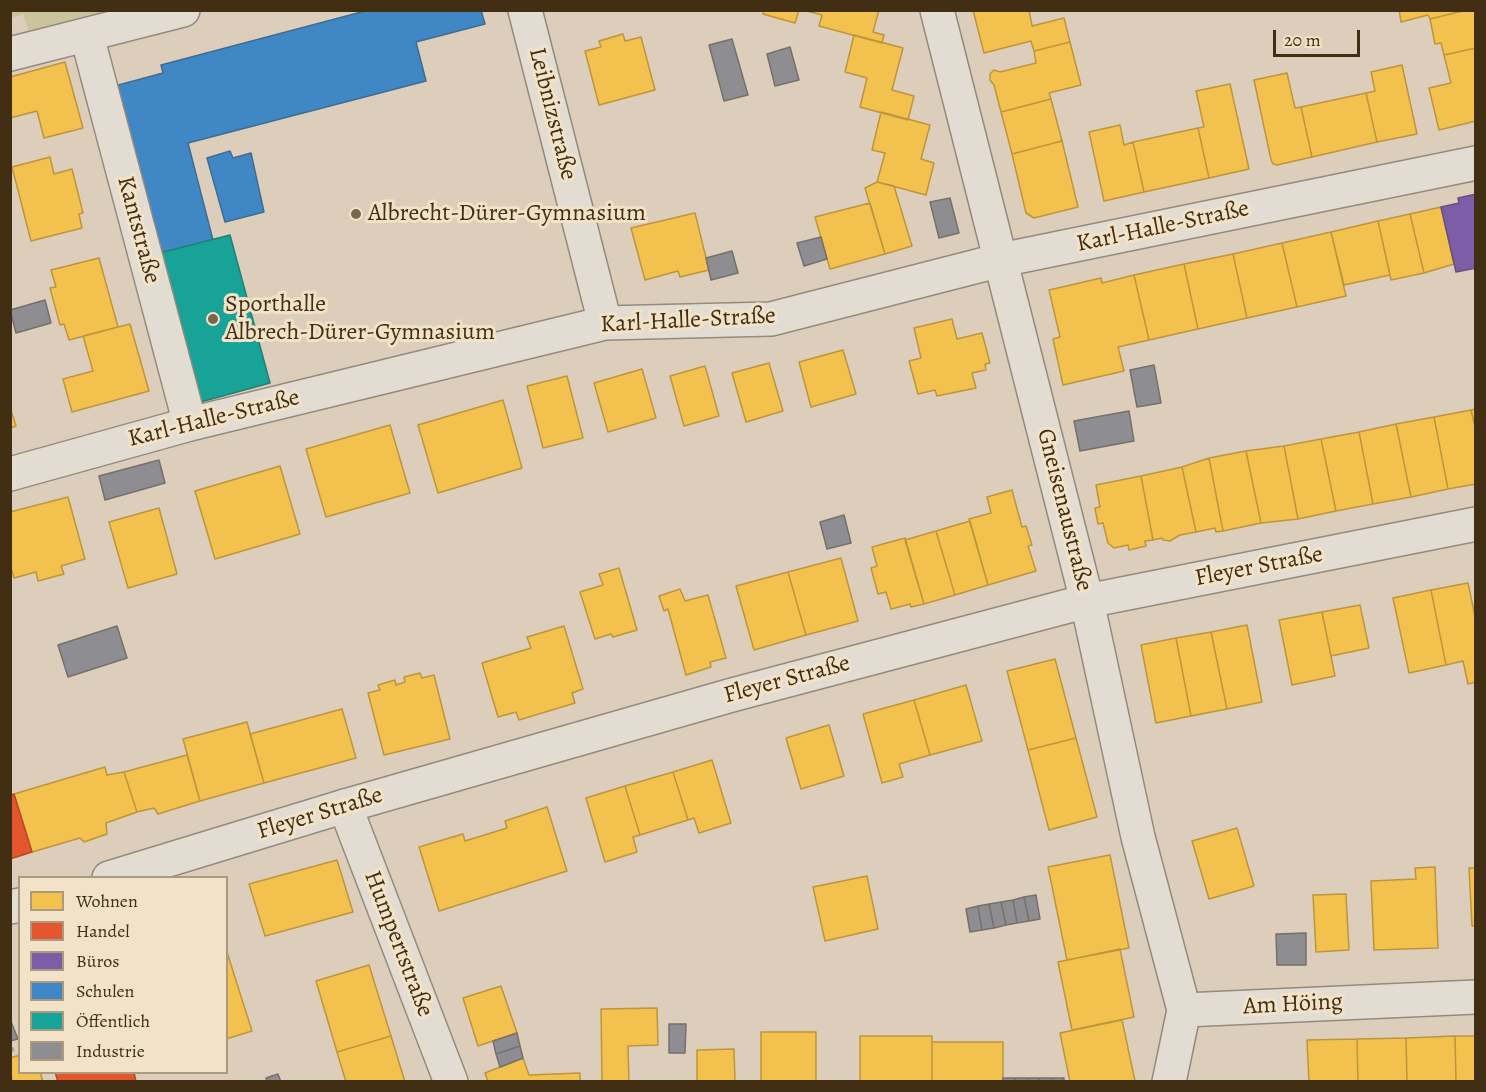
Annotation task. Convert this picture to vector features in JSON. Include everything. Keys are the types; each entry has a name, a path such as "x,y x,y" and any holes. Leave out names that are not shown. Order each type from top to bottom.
{"street":[{"path":"10,54 183,10"},
{"name":"Leibnizstraße","path":"525,10 605,323"},
{"name":"Gneisenaustraße","path":"937,10 1087,601 1138,837 1184,1010"},
{"name":"Kantstraße","path":"87,36 190,424"},
{"name":"Karl-Halle-Straße","path":"10,474 190,424 605,323 771,319 1001,260 1476,163"},
{"name":"Fleyer Straße","path":"116,876 345,806 732,694 1087,601 1476,525"},
{"name":"Humpertstraße","path":"345,806 452,1082"},
{"name":"Am Höing","path":"1184,1010 1476,997"},
{"path":"1169,1082 1184,1010"}],"shaded area":[{"path":"11,11 107,11 29,32 23,14 11,18"}],"building: Wohnen":[{"path":"764,10 799,10 795,23 763,14"},
{"path":"803,10 879,10 873,32 884,35 882,43 819,26 822,15"},
{"path":"973,10 1029,10 1032,26 1064,18 1070,42 1034,51 1031,41 984,53"},
{"path":"1399,10 1467,10 1430,19 1428,15 1401,22"},
{"path":"1476,10 1476,48 1444,55 1441,43 1435,44 1430,19"},
{"path":"623,34 625,41 641,37 655,90 599,105 585,51 601,47 599,41"},
{"path":"854,35 903,48 892,90 914,96 908,120 860,107 867,78 845,72"},
{"path":"1070,42 1081,85 1049,93 1051,99 1001,112 990,74 994,70 1000,72 1036,63 1034,51"},
{"path":"1476,48 1476,121 1439,130 1429,88 1451,83 1444,55"},
{"path":"65,62 83,128 44,138 37,111 10,118 10,77"},
{"path":"1402,65 1417,134 1377,142 1366,93 1375,91 1371,72"},
{"path":"1287,73 1295,108 1301,107 1312,157 1277,165 1271,160 1254,80"},
{"path":"1230,84 1249,169 1209,178 1198,128 1204,127 1196,91"},
{"path":"1366,93 1377,142 1312,157 1301,107"},
{"path":"1051,99 1062,141 1012,154 1001,112"},
{"path":"881,112 930,125 921,159 934,163 926,195 877,182 885,153 872,150"},
{"path":"1120,125 1124,145 1133,142 1144,192 1104,201 1089,132"},
{"path":"1198,128 1209,178 1144,192 1133,142"},
{"path":"1062,141 1078,207 1034,218 1026,213 1012,154"},
{"path":"50,157 54,174 72,169 83,213 79,214 82,228 31,241 12,167"},
{"path":"877,182 894,186 912,246 885,254 865,188"},
{"path":"870,203 885,254 830,269 815,217"},
{"path":"1441,207 1454,264 1424,273 1410,214"},
{"path":"695,213 709,270 680,277 678,271 645,280 631,228"},
{"path":"1410,214 1424,273 1391,280 1378,221"},
{"path":"1378,221 1390,275 1344,285 1331,232"},
{"path":"1331,232 1346,296 1297,307 1282,243"},
{"path":"1282,243 1297,307 1247,318 1233,254"},
{"path":"1233,254 1247,318 1198,329 1184,264"},
{"path":"99,258 118,327 69,340 64,324 60,325 50,288 56,287 51,270"},
{"path":"1184,264 1198,329 1149,340 1134,275"},
{"path":"1134,275 1149,340 1118,347 1124,371 1063,385 1053,339 1060,337 1049,290 1101,278 1102,283"},
{"path":"952,319 957,339 982,333 990,363 985,364 986,370 972,373 976,388 937,396 935,390 918,394 909,361 921,358 914,328"},
{"path":"130,324 149,391 72,412 63,379 93,371 83,336"},
{"path":"843,350 856,394 811,407 799,362"},
{"path":"769,363 783,411 746,422 732,373"},
{"path":"705,366 719,416 684,426 670,376"},
{"path":"642,369 656,418 608,432 594,383"},
{"path":"567,376 583,438 543,448 527,386"},
{"path":"503,400 522,468 438,493 418,425"},
{"path":"10,407 16,426 10,428"},
{"path":"1476,409 1476,431 1471,410"},
{"path":"1471,410 1476,431 1476,484 1448,489 1434,417"},
{"path":"1434,417 1448,489 1411,497 1396,424"},
{"path":"1396,424 1411,497 1373,504 1359,432"},
{"path":"390,425 410,493 326,517 306,449"},
{"path":"1359,432 1373,504 1336,511 1321,439"},
{"path":"1321,439 1336,511 1298,519 1284,446"},
{"path":"1284,446 1298,519 1261,523 1246,451"},
{"path":"1246,451 1261,523 1223,531 1209,458"},
{"path":"1209,458 1223,531 1216,532 1215,528 1196,532 1182,467"},
{"path":"280,466 300,534 215,559 195,491"},
{"path":"1182,467 1196,532 1180,535 1170,541 1162,538 1153,540 1141,476"},
{"path":"1141,476 1153,540 1145,541 1146,546 1129,550 1128,545 1114,548 1108,543 1103,523 1098,524 1095,508 1100,507 1096,485"},
{"path":"1012,490 1022,527 1026,526 1032,545 1028,546 1036,571 988,585 969,519 991,513 987,497"},
{"path":"68,497 85,559 61,566 64,574 38,581 36,572 14,578 10,564 10,512"},
{"path":"159,508 177,574 128,588 109,522"},
{"path":"970,521 988,585 955,595 936,531"},
{"path":"936,531 955,595 924,604 905,540"},
{"path":"905,538 924,604 911,607 910,604 891,609 886,592 878,594 871,568 877,566 872,547"},
{"path":"841,558 858,621 806,635 788,572"},
{"path":"619,568 637,630 613,637 611,634 595,639 580,592 603,585 599,574"},
{"path":"788,572 806,635 754,650 736,586"},
{"path":"1468,583 1476,621 1476,682 1468,684 1463,661 1446,665 1431,590"},
{"path":"680,589 685,601 708,595 726,658 710,662 711,667 686,675 668,609 664,611 659,596"},
{"path":"1431,590 1446,665 1409,673 1393,598"},
{"path":"1360,605 1369,648 1331,656 1322,612"},
{"path":"1322,612 1335,676 1292,685 1279,620"},
{"path":"1247,625 1262,702 1227,709 1211,632"},
{"path":"564,626 583,689 572,693 575,703 519,720 516,712 498,717 482,663 531,648 527,637"},
{"path":"1211,632 1227,709 1191,716 1176,638"},
{"path":"1176,638 1191,716 1156,723 1141,645"},
{"path":"1055,659 1076,738 1028,750 1007,671"},
{"path":"420,673 422,678 434,675 450,739 384,755 368,693 380,690 378,685 395,680 396,685 405,682 404,677"},
{"path":"966,685 982,741 930,755 914,700"},
{"path":"914,700 930,755 899,764 903,777 882,783 863,714"},
{"path":"342,709 356,758 264,783 250,734"},
{"path":"247,722 264,783 200,801 183,739"},
{"path":"829,725 844,776 801,789 786,738"},
{"path":"1076,738 1097,817 1049,830 1028,750"},
{"path":"187,755 200,801 158,814 154,808 137,812 124,772"},
{"path":"712,760 731,823 699,833 694,818 688,820 673,772"},
{"path":"105,767 107,775 124,772 137,812 106,823 107,834 84,842 80,838 32,852 14,794"},
{"path":"673,772 688,820 640,835 625,786"},
{"path":"625,786 640,835 633,837 637,852 605,862 586,798"},
{"path":"547,807 567,871 439,911 419,847 463,834 465,841 507,828 505,821"},
{"path":"1237,828 1254,886 1209,899 1192,841"},
{"path":"1110,855 1129,948 1067,960 1048,867"},
{"path":"337,860 353,912 265,936 249,884"},
{"path":"1435,867 1438,948 1374,950 1371,881 1416,879 1415,868"},
{"path":"1469,868 1476,868 1476,926 1472,926"},
{"path":"867,876 878,929 825,941 813,887"},
{"path":"1346,894 1349,950 1316,952 1313,895"},
{"path":"1120,949 1134,1017 1072,1030 1058,962"},
{"path":"228,955 252,1031 228,1038"},
{"path":"369,965 391,1036 337,1052 316,981"},
{"path":"501,986 517,1033 478,1046 463,998"},
{"path":"657,1008 658,1045 628,1046 629,1082 602,1082 601,1009"},
{"path":"1122,1020 1135,1081 1070,1082 1060,1033"},
{"path":"761,1032 816,1032 816,1082 761,1082"},
{"path":"391,1036 405,1082 346,1082 337,1052"},
{"path":"860,1036 932,1036 932,1082 860,1082"},
{"path":"1455,1036 1476,1036 1476,1082 1456,1082"},
{"path":"1455,1036 1456,1082 1407,1082 1406,1038"},
{"path":"1406,1038 1407,1082 1358,1082 1357,1039"},
{"path":"1357,1039 1358,1082 1309,1082 1307,1040"},
{"path":"932,1042 1003,1042 1003,1082 932,1082"},
{"path":"734,1049 735,1082 697,1082 697,1050"},
{"path":"18,1056 18,1074 41,1074 43,1082 12,1082 10,1058"},
{"path":"523,1058 529,1075 580,1073 580,1082 488,1082 485,1073"}],"building: Handel":[{"path":"14,794 32,852 10,859 10,795"},
{"path":"56,1074 134,1074 136,1082 58,1082"}],"building: Büros":[{"path":"1476,194 1476,268 1456,272 1441,207 1459,203 1458,198"}],"building: Schulen":[{"path":"369,10 481,10 485,24 416,42 426,81 188,143 213,240 156,254 111,87 163,73 161,65"},
{"path":"230,151 233,158 251,153 264,212 225,222 207,158"}],"building: Öffentlich":[{"name":"Sporthalle Albrech-Dürer-Gymnasium","path":"230,235 270,383 197,403 156,254"}],"building: Industrie":[{"path":"732,39 748,95 724,101 709,45"},
{"path":"790,47 799,80 775,86 767,54"},
{"path":"950,198 959,233 939,238 930,202"},
{"path":"821,237 827,259 804,266 797,243"},
{"path":"732,251 738,273 711,280 706,258"},
{"path":"45,300 51,323 16,333 10,310"},
{"path":"1154,365 1161,403 1137,407 1130,370"},
{"path":"1129,411 1134,441 1080,451 1074,421"},
{"path":"159,460 165,483 105,500 99,476"},
{"path":"844,515 851,543 827,549 820,522"},
{"path":"117,626 127,658 68,677 58,645"},
{"path":"1036,895 1040,919 1029,921 1024,897"},
{"path":"1024,897 1029,921 1017,923 1013,900"},
{"path":"1013,900 1017,923 1006,925 1001,902"},
{"path":"1001,902 1006,925 994,928 989,904"},
{"path":"989,904 994,928 982,930 978,906"},
{"path":"978,906 982,930 970,932 966,909"},
{"path":"1306,933 1306,965 1277,965 1276,934"},
{"path":"10,1019 18,1039 10,1041"},
{"path":"669,1024 686,1024 685,1053 669,1053"},
{"path":"517,1033 520,1046 496,1054 493,1041"},
{"path":"520,1046 523,1058 500,1067 496,1054"},
{"path":"278,1074 281,1082 267,1082 266,1078"},
{"path":"1003,1078 1015,1078 1015,1082 1003,1082"},
{"path":"1015,1078 1028,1078 1028,1082 1015,1082"},
{"path":"1028,1078 1039,1078 1039,1082 1028,1082"},
{"path":"1039,1078 1052,1078 1052,1082 1039,1082"},
{"path":"1052,1078 1064,1078 1064,1082 1052,1082"}],"place":[{"name":"Albrecht-Dürer-Gymnasium","path":"356,214"},
{"name":"Sporthalle Albrech-Dürer-Gymnasium","path":"213,319"}]}
